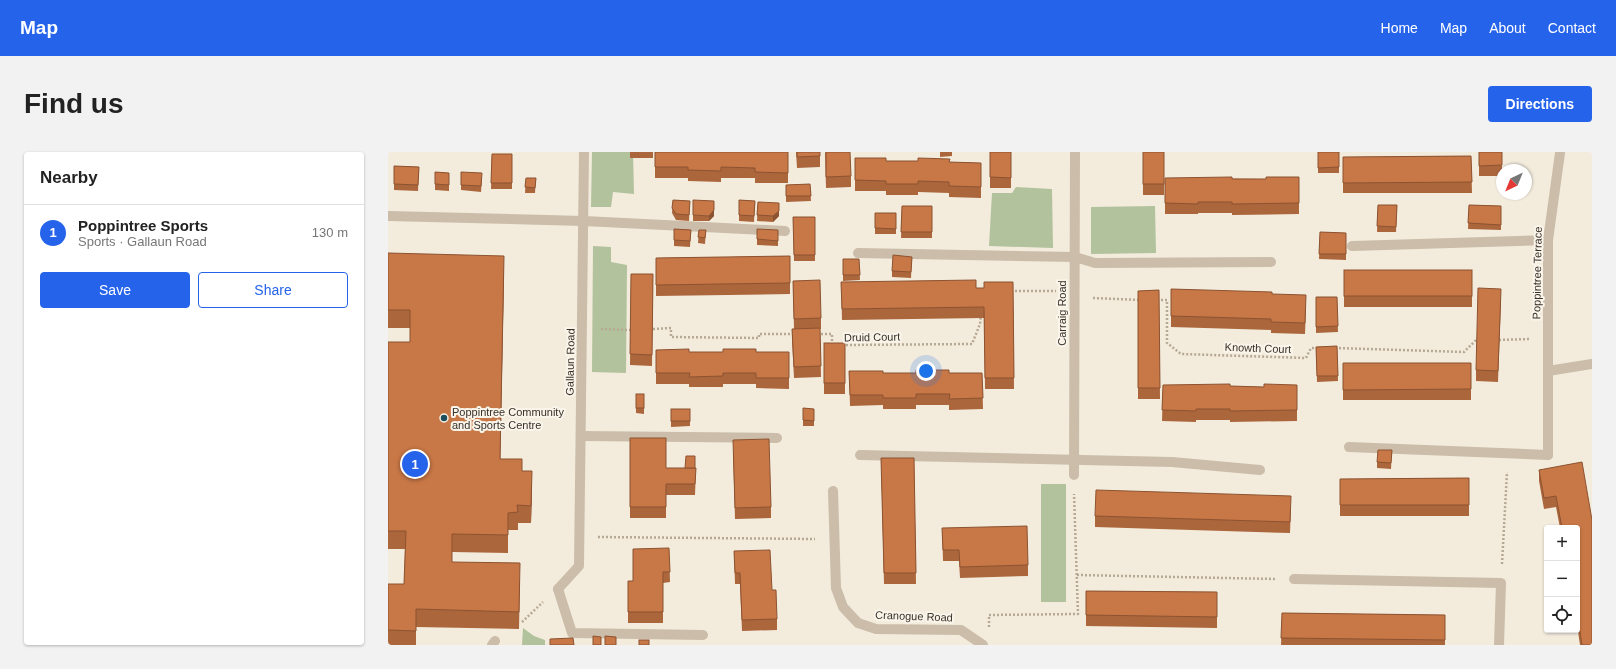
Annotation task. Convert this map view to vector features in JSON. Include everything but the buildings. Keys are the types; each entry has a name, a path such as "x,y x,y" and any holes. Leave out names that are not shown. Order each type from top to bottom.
{"street":[{"name":"Gallaun Road","path":"558,589 579,566 584,152"},
{"name":"Carraig Road","path":"1074,475 1076,152"},
{"name":"Poppintree Terrace","path":"1349,446 1548,455 1548,240 1560,153"},
{"path":"388,216 584,221 785,231"},
{"path":"1352,246 1548,240"},
{"path":"858,253 1075,257 1095,263 1271,262"},
{"path":"1548,371 1592,364"},
{"path":"581,436 778,438"},
{"path":"860,455 1172,462 1260,470"},
{"name":"Cranogue Road","path":"833,491 836,588 843,608 858,623 876,629 962,630 983,645"},
{"path":"1294,579 1501,583 1499,645"},
{"path":"558,589 572,633 703,635"}],"path":[{"path":"1003,291 1144,300"},
{"name":"Knowth Court","path":"1152,300 1167,300 1168,343 1181,354 1306,358 1311,348 1319,348"},
{"name":"Druid Court","path":"810,334 832,334 832,346 972,344 980,324 980,312"},
{"path":"653,329 671,328 671,338 759,338 759,334 796,334"},
{"path":"582,329 630,330"},
{"path":"1499,340 1548,338"},
{"path":"1334,348 1464,352 1477,339"},
{"path":"1501,583 1506,472 1513,470"},
{"path":"988,630 989,615 1078,614 1074,475"},
{"path":"580,537 834,539"},
{"path":"1076,575 1294,579"},
{"path":"522,622 558,589"}],"green space":[{"path":"592,152 633,152 634,194 613,192 611,207 591,207"},
{"path":"1016,187 1052,189 1053,248 989,246 992,193 1012,193"},
{"path":"1155,206 1156,253 1091,254 1091,207"},
{"path":"593,246 611,247 611,262 627,265 626,373 592,372"},
{"path":"1041,484 1066,484 1066,602 1041,602"},
{"path":"523,628 534,636 545,640 545,645 522,645"}],"place":[{"name":"Poppintree Community and Sports Centre","path":"444,418"},
{"name":"Poppintree Sports","path":"415,464"}]}
